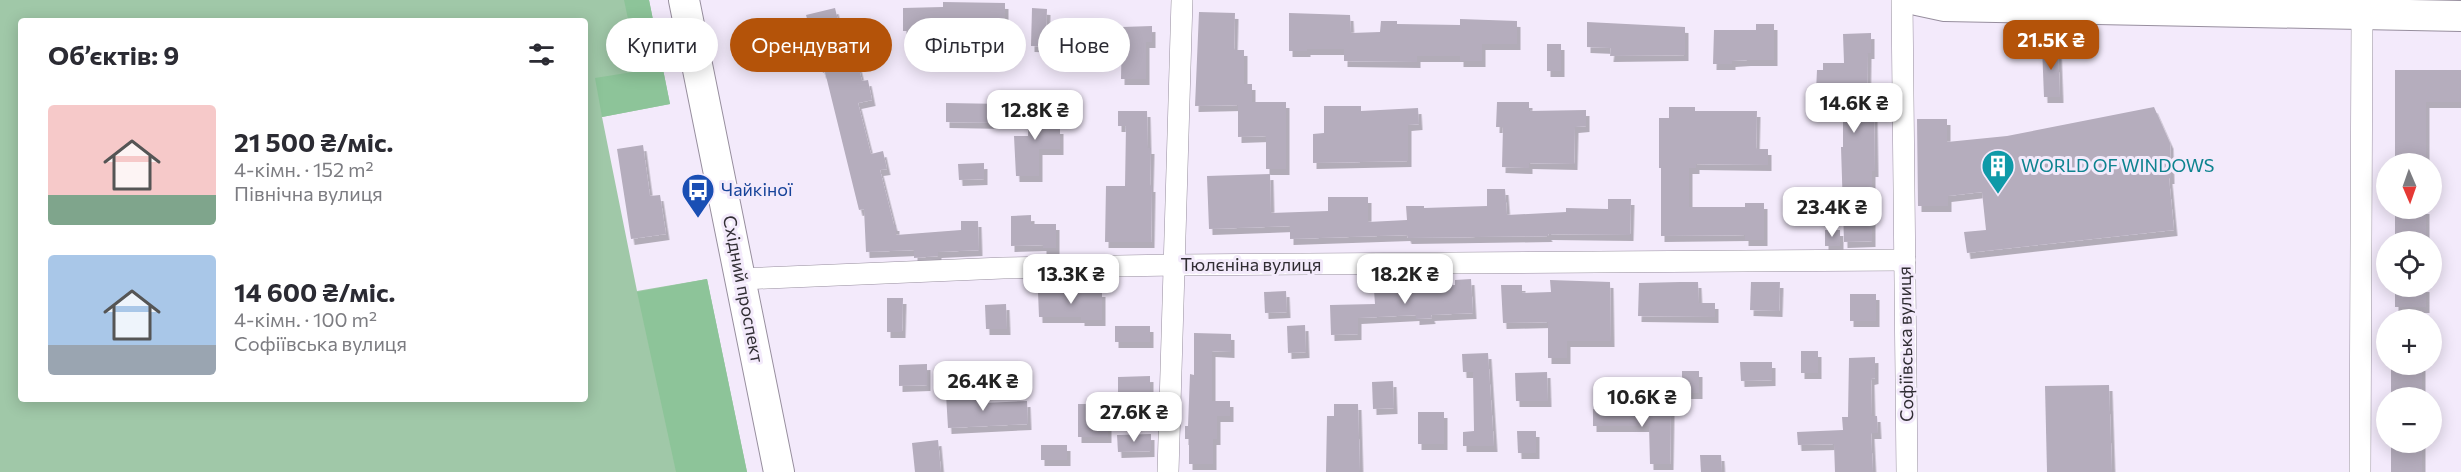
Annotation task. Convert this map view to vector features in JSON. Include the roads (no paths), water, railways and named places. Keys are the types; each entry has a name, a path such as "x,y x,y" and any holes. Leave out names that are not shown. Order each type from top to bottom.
{"street":[{"name":"Східний проспект","path":"684,0 780,472"},
{"path":"1168,472 1182,0"},
{"name":"Софіївська вулиця","path":"1902,0 1907,472"},
{"path":"1917,0 1945,6 2461,16"},
{"path":"2360,472 2362,15"},
{"name":"Тюлєніна вулиця","path":"741,279 1003,268 1175,265 1905,260"}],"place":[{"name":"WORLD OF WINDOWS","path":"1998,195"},
{"name":"Чайкіної","path":"698,219"}]}
